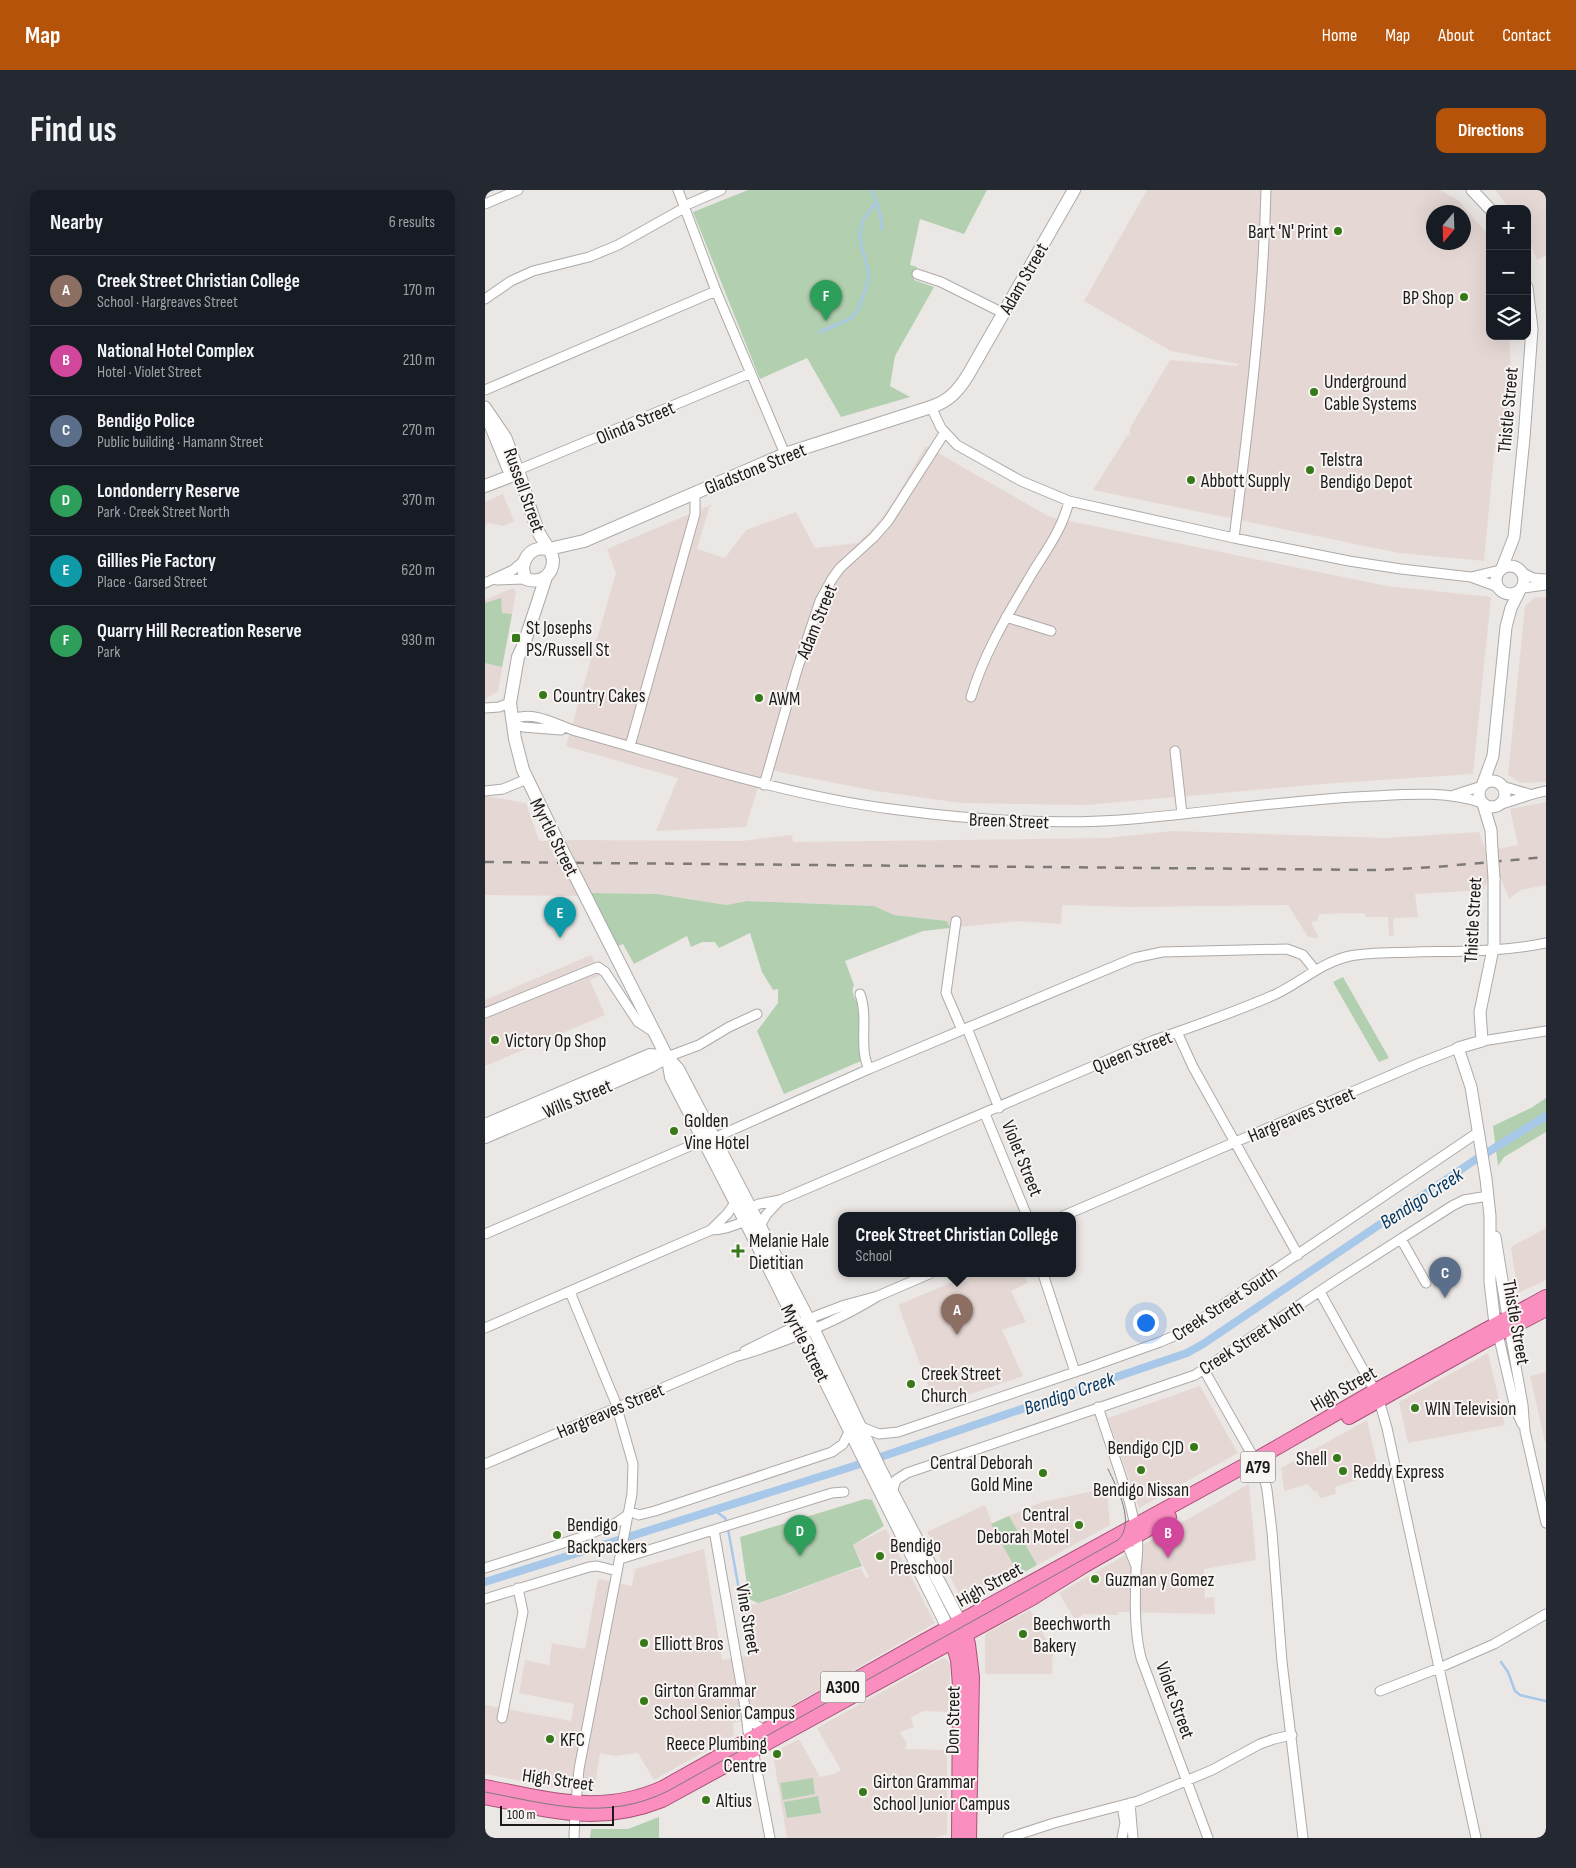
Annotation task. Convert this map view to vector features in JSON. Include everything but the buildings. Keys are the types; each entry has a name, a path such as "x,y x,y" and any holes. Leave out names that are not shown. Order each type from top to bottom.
{"highway":[{"name":"High Street","path":"485,1797 575,1809 589,1804 621,1802 660,1796 1503,1326 1546,1297"},
{"name":"High Street","path":"1503,1326 1546,1309"},
{"name":"High Street","path":"751,1745 766,1731 956,1631"},
{"name":"Don Street","path":"956,1631 965,1814 969,1838"},
{"name":"High Street","path":"485,1787 575,1809"},
{"name":"Don Street","path":"959,1838 965,1814"}],"main road":[{"name":"Adam Street","path":"931,407 949,399 958,390 1074,190"},
{"name":"Gladstone Street","path":"548,549 584,541 785,454 931,407"},
{"name":"Olinda Street","path":"485,479 513,472"},
{"name":"Olinda Street","path":"485,486 513,472"},
{"name":"Russell Street","path":"513,472 548,549"},
{"name":"Russell Street","path":"513,472 532,539 528,556"},
{"name":"Gladstone Street","path":"549,572 584,541"},
{"path":"541,548 548,549 553,559 549,572 537,581 527,580 523,571 528,556 541,548"},
{"name":"Myrtle Street","path":"549,572 518,657 510,703 517,752 527,780 655,1034 667,1057 677,1069 709,1139 956,1631"},
{"name":"Myrtle Street","path":"513,722 518,704 525,658 524,644 531,594 527,580"},
{"name":"Wills Street","path":"485,1125 650,1055 667,1057"},
{"name":"Wills Street","path":"485,1137 651,1066 667,1057"},
{"name":"Myrtle Street","path":"877,1473 892,1492 956,1631"}],"street":[{"path":"485,204 518,190"},
{"path":"677,190 716,291 785,454"},
{"path":"485,299 511,282 533,271 589,258 613,247 684,207 721,190"},
{"path":"1234,538 1252,402 1263,277 1266,190"},
{"path":"1472,190 1486,205"},
{"path":"917,274 941,282 1003,314"},
{"path":"485,390 716,291"},
{"name":"Thistle Street","path":"1522,572 1518,564 1514,537 1531,349 1531,315 1528,295"},
{"name":"Olinda Street","path":"513,472 751,373"},
{"name":"Russell Street","path":"485,407 506,438 513,472"},
{"path":"931,407 945,432 957,445 1010,476 1069,502 1234,538 1383,567 1471,577 1510,594 1546,584"},
{"name":"Russell Street","path":"485,411 513,472"},
{"name":"Adam Street","path":"764,784 813,619 825,590 840,568 888,522 945,432"},
{"path":"630,746 695,514 695,492"},
{"path":"971,697 981,665 1006,617 1061,525 1069,502"},
{"name":"Thistle Street","path":"1501,569 1514,537"},
{"path":"487,582 513,570 528,556"},
{"path":"1471,577 1514,566 1533,578 1546,579"},
{"path":"1501,569 1496,578 1506,627"},
{"path":"1522,572 1525,583 1511,608 1506,627 1493,756 1479,794 1483,803 1493,807 1529,794 1546,791"},
{"path":"487,582 505,579 527,580"},
{"path":"1006,617 1051,631"},
{"path":"485,708 499,707 510,703"},
{"name":"Breen Street","path":"513,722 523,727 573,731 764,784 862,805 999,821 1043,822 1131,819 1322,798 1411,794 1454,795 1483,803"},
{"path":"1175,751 1182,814"},
{"path":"1493,756 1505,797 1501,804"},
{"path":"485,791 503,788 527,780"},
{"path":"1482,786 1489,782 1513,791 1529,794"},
{"name":"Breen Street","path":"1454,795 1482,786"},
{"name":"Thistle Street","path":"1482,1041 1479,1012 1493,950 1495,909 1491,830 1483,803"},
{"name":"Thistle Street","path":"1491,830 1501,804"},
{"path":"956,921 947,993 965,1029 999,1108"},
{"name":"Queen Street","path":"711,1230 718,1230 748,1214 759,1204 780,1200 1152,1041 1273,995 1315,970 1339,959 1371,953 1493,950 1546,944"},
{"path":"485,1234 1122,962 1162,952 1287,949 1303,955 1315,970"},
{"path":"485,1014 594,967 600,967 637,1022 655,1034"},
{"path":"861,994 865,1012 865,1057 869,1069"},
{"name":"Wills Street","path":"667,1057 699,1045 729,1027 757,1014"},
{"name":"Hargreaves Street","path":"1072,1212 1458,1048 1482,1041 1546,1031"},
{"path":"1177,1032 1193,1067 1298,1255"},
{"name":"Thistle Street","path":"1458,1048 1471,1087 1490,1216 1497,1244 1503,1326 1523,1404 1525,1431 1546,1523"},
{"name":"Violet Street","path":"985,1114 1025,1212"},
{"name":"Creek Street South","path":"854,1428 879,1434 893,1433 1075,1372 1181,1333 1477,1134"},
{"name":"Creek Street North","path":"892,1492 897,1480 907,1473 1195,1375 1458,1203 1487,1196"},
{"name":"Queen Street","path":"485,1328 711,1230 727,1214 766,1215 780,1200"},
{"path":"1401,1239 1427,1283"},
{"name":"Hargreaves Street","path":"485,1464 805,1327 845,1305 878,1296 922,1277"},
{"path":"1044,1277 1075,1372"},
{"path":"570,1292 612,1392 633,1464 633,1482 627,1525 579,1769 574,1838"},
{"path":"1320,1292 1377,1396 1387,1428 1476,1838"},
{"path":"1204,1370 1257,1464 1265,1482 1271,1524 1282,1662 1303,1838"},
{"name":"Violet Street","path":"1098,1408 1129,1500 1129,1534 1136,1568 1137,1634 1141,1658 1208,1838"},
{"path":"485,1568 582,1537 615,1523 629,1513 639,1515 655,1511 832,1452 843,1444 854,1428"},
{"path":"621,1554 728,1526 833,1493 844,1492"},
{"name":"Vine Street","path":"714,1530 751,1745 770,1838"},
{"name":"Violet Street","path":"1129,1534 1139,1554 1136,1568"},
{"path":"485,1599 589,1566 617,1571"},
{"path":"502,1718 523,1612 518,1588"},
{"path":"1380,1691 1439,1668 1504,1639 1546,1614"},
{"path":"746,1714 756,1725 766,1731"},
{"path":"1008,1838 1054,1823 1126,1804 1220,1766 1260,1744 1292,1735"},
{"path":"1122,1838 1126,1804"},
{"path":"1126,1804 1133,1838"}],"shaded area":[{"path":"1147,190 1441,190 1459,201 1462,205 1426,205 1426,250 1471,250 1471,215 1486,232 1486,340 1509,340 1512,380 1507,436 1496,434 1484,561 1399,553 1093,490 1127,436 1130,435 1130,428 1170,360 1238,366 1238,364 1171,351 1084,301"},
{"path":"1495,190 1546,190 1546,255 1537,260 1531,244 1531,205 1507,205"},
{"path":"926,446 1050,517 1387,586 1491,597 1473,774 1322,784 1086,805 961,803 876,791 784,773 764,767 746,827 656,831 678,778 566,746 616,573 607,549 713,504 709,508 697,549 725,558 746,530 796,512 815,548 858,543 876,525 894,501"},
{"path":"503,494 514,521 503,526 490,523 485,525 485,502"},
{"path":"513,588 516,592 498,691 485,699 485,600"},
{"path":"1546,597 1546,782 1520,783 1508,775 1525,606 1534,598"},
{"path":"485,796 526,803 539,841 549,841 578,896 485,895"},
{"path":"1546,802 1546,885 1520,890 1509,899 1500,877 1490,877 1483,890 1415,894 1418,917 1395,918 1393,920 1394,936 1389,936 1388,917 1365,917 1365,913 1319,914 1317,921 1311,922 1319,938 1308,937 1288,905 1132,907 1062,905 1061,924 1018,921 950,928 947,921 894,915 874,906 747,901 726,905 657,894 590,893 564,840 742,841 792,835 793,842 1107,838 1173,831 1385,838 1479,832 1486,851 1518,845 1510,809"},
{"path":"591,955 601,975 590,980 605,1015 485,1066 485,1000"},
{"path":"1546,1228 1546,1280 1518,1293 1511,1247"},
{"path":"965,1277 1025,1277 1027,1283 1011,1291 1026,1322 1002,1330 1023,1376 936,1406 898,1305"},
{"path":"1488,1353 1505,1425 1408,1443 1399,1402"},
{"path":"1546,1372 1546,1442 1545,1442 1530,1376"},
{"path":"1200,1386 1238,1453 1139,1508 1108,1418"},
{"name":"Shell","path":"1367,1420 1379,1473 1335,1487 1336,1494 1320,1498 1317,1491 1314,1492 1308,1484 1284,1491 1281,1468"},
{"path":"1249,1484 1256,1560 1204,1569 1205,1598 1214,1597 1215,1614 1118,1612 1118,1615 1084,1614 1075,1620 1059,1593"},
{"path":"1107,1488 1110,1525 968,1603 962,1600 927,1532 985,1505 992,1523 1042,1502"},
{"path":"886,1529 935,1623 774,1716 762,1716 733,1723 734,1735 654,1780 638,1753 615,1756 600,1753 595,1786 587,1791 562,1789 485,1774 485,1705 571,1721 574,1704 519,1693 525,1660 549,1665 552,1643 585,1649 598,1579 632,1586 635,1569 704,1549 722,1660 748,1656 741,1608 792,1593 828,1577 861,1568 866,1578 869,1577 853,1545"},
{"path":"1030,1610 1053,1651 1052,1674 985,1674 985,1634"},
{"name":"Girton Grammar School Junior Campus","path":"943,1658 948,1660 950,1665 949,1712 923,1711 911,1718 914,1727 900,1732 907,1744 905,1749 947,1750 947,1834 934,1838 787,1838 774,1752 799,1739 820,1777 834,1774 841,1770 817,1728"}],"green space":[{"path":"748,190 987,190 964,234 920,219 910,265 917,267 914,280 934,287 895,356 890,386 910,397 841,417 807,358 760,379 693,212"},
{"path":"501,598 502,613 512,614 502,667 485,663 485,603"},
{"path":"590,893 657,894 726,905 747,901 874,906 894,915 947,921 950,928 923,931 845,961 854,985 853,995 861,1012 861,1061 784,1094 757,1031 778,1003 778,989 773,990 762,972 750,933 719,948 715,942 702,942 691,947 687,936 634,964 623,944 618,946"},
{"path":"1343,977 1389,1058 1379,1062 1333,982"},
{"path":"1546,1098 1546,1132 1504,1157 1498,1166 1493,1126 1531,1108"},
{"path":"865,1499 872,1500 884,1526 853,1545 862,1566 758,1603 749,1599 740,1537"},
{"path":"1009,1516 1037,1565 1019,1575 991,1524"},
{"path":"813,1778 815,1794 783,1800 780,1783"},
{"path":"818,1796 821,1813 787,1818 784,1802"},
{"path":"659,1817 659,1838 590,1838 591,1829 628,1829"}],"waterway":[{"path":"872,190 880,213 882,230"},
{"path":"820,332 850,319 858,310 868,282 869,273 861,245 860,231 863,220 876,202"},
{"name":"Bendigo Creek","path":"485,1582 854,1466 1187,1353 1472,1162 1546,1116"},
{"path":"714,1510 725,1518 727,1523"},
{"path":"728,1529 742,1606"},
{"path":"1501,1662 1508,1672 1515,1691 1520,1695 1546,1701"}],"tram line":[{"path":"485,1792 555,1805 577,1808 600,1808 622,1806 668,1791 1118,1540 1123,1533 1125,1515 1120,1495 1108,1469"}],"railway":[{"path":"485,862 1378,870 1546,857"}],"place":[{"name":"Bart 'N' Print","path":"1338,231"},
{"name":"BP Shop","path":"1464,297"},
{"name":"Quarry Hill Recreation Reserve","path":"826,321"},
{"name":"Underground Cable Systems","path":"1314,392"},
{"name":"Telstra Bendigo Depot","path":"1310,470"},
{"name":"Abbott Supply","path":"1191,480"},
{"name":"St Josephs PS/Russell St","path":"516,638"},
{"name":"Country Cakes","path":"543,695"},
{"name":"AWM","path":"759,698"},
{"name":"Gillies Pie Factory","path":"560,938"},
{"name":"Victory Op Shop","path":"495,1040"},
{"name":"Golden Vine Hotel","path":"674,1131"},
{"name":"Melanie Hale Dietitian","path":"738,1251"},
{"name":"Bendigo Police","path":"1445,1298"},
{"name":"Creek Street Christian College","path":"957,1335"},
{"name":"Creek Street Church","path":"911,1384"},
{"name":"WIN Television","path":"1415,1408"},
{"name":"Bendigo CJD","path":"1194,1447"},
{"name":"Shell","path":"1337,1458"},
{"name":"Bendigo Nissan","path":"1141,1470"},
{"name":"Reddy Express","path":"1343,1471"},
{"name":"Central Deborah Gold Mine","path":"1043,1473"},
{"name":"Central Deborah Motel","path":"1079,1525"},
{"name":"Bendigo Backpackers","path":"557,1535"},
{"name":"Londonderry Reserve","path":"800,1556"},
{"name":"Bendigo Preschool","path":"880,1556"},
{"name":"National Hotel Complex","path":"1168,1558"},
{"name":"Guzman y Gomez","path":"1095,1579"},
{"name":"Beechworth Bakery","path":"1023,1634"},
{"name":"Elliott Bros","path":"644,1643"},
{"name":"Girton Grammar School Senior Campus","path":"644,1701"},
{"name":"KFC","path":"550,1739"},
{"name":"Reece Plumbing Centre","path":"777,1754"},
{"name":"Girton Grammar School Junior Campus","path":"863,1792"},
{"name":"Altius","path":"706,1800"}]}
